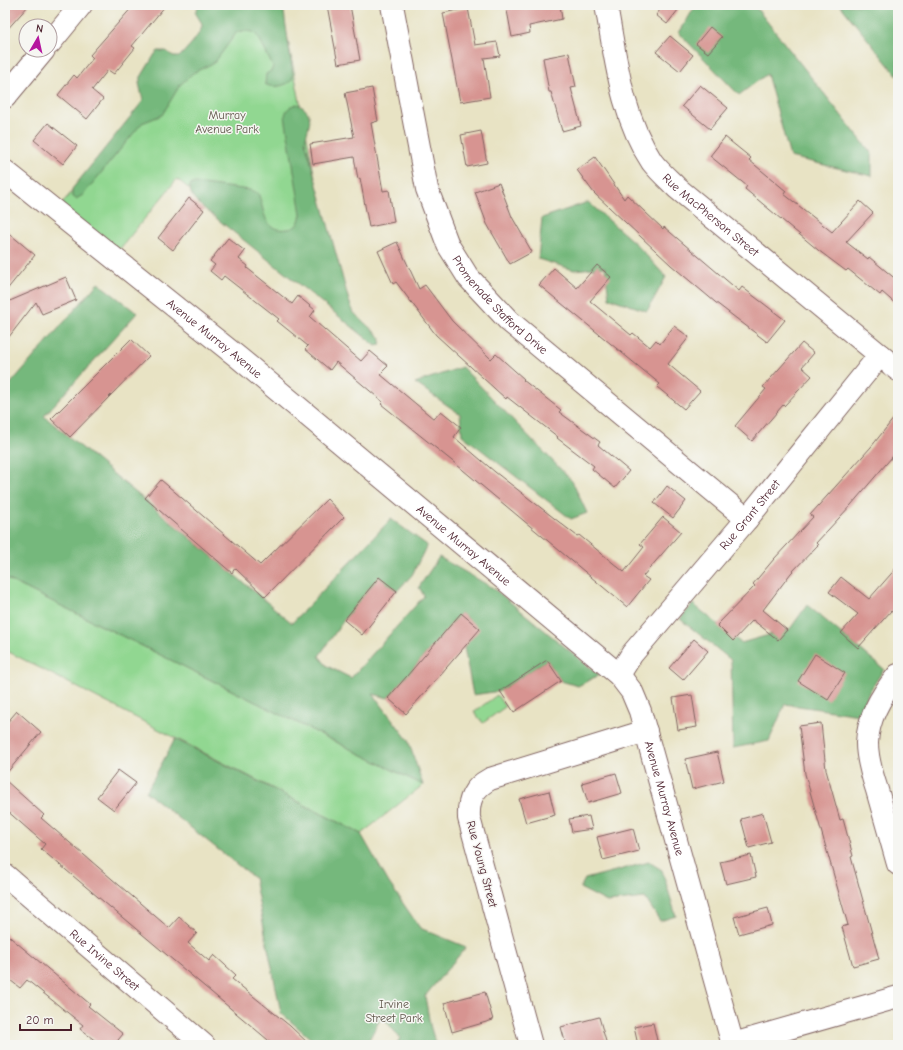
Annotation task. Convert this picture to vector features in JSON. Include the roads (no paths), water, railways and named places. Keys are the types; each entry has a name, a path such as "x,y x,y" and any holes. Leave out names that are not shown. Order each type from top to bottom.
{"street":[{"path":"58,33 81,5"},
{"name":"Promenade Stafford Drive","path":"392,5 427,189 448,245 468,277 509,321 747,519"},
{"name":"Rue MacPherson Street","path":"606,5 625,105 634,127 653,162 677,188 898,370"},
{"path":"5,97 37,58"},
{"name":"Avenue Murray Avenue","path":"5,171 221,343 619,675 632,692 640,711 733,1045"},
{"name":"Rue Grant Street","path":"619,675 632,654 747,519 880,355"},
{"path":"898,675 887,688 876,706 870,724 867,742 869,762 898,864"},
{"name":"Rue Young Street","path":"531,1045 469,818 470,800 479,785 490,779 646,731"},
{"name":"Rue Irvine Street","path":"5,875 204,1045"},
{"path":"733,1045 898,997"}],"park label":[{"name":"Murray Avenue Park","path":"227,122"},
{"name":"Irvine Street Park","path":"394,1011"}]}
